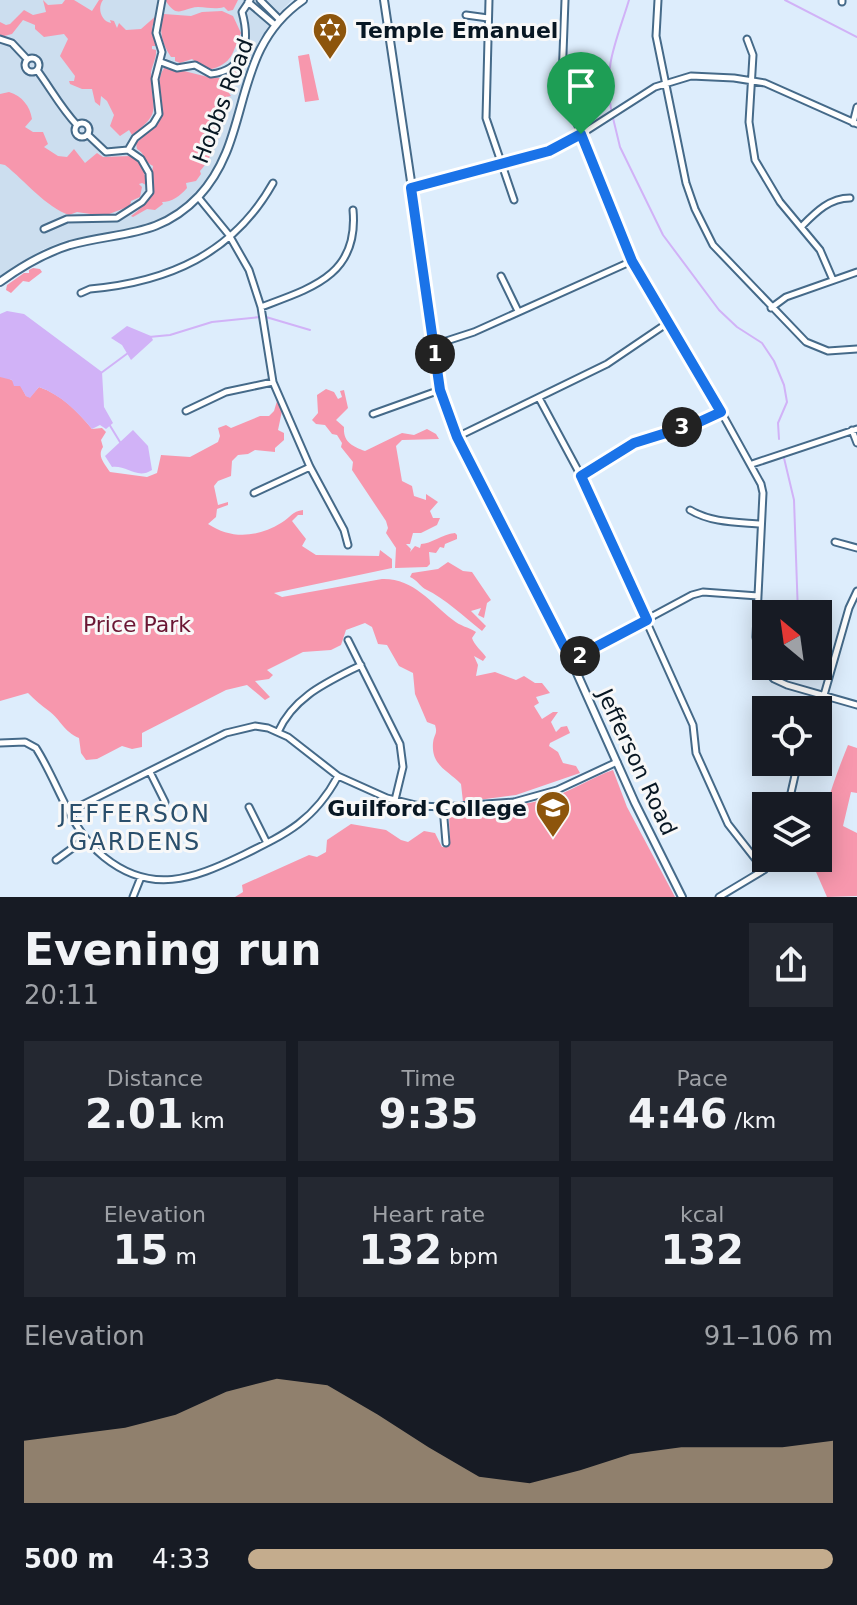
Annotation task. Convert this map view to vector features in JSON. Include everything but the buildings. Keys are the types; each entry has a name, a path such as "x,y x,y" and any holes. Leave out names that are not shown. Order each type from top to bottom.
{"street":[{"path":"128,150 135,138 158,117 155,79 162,52 156,33 162,0"},
{"path":"260,0 278,23"},
{"name":"Hobbs Road","path":"0,282 54,250 155,227 198,197 215,176 226,154 253,63 278,23 303,0"},
{"name":"Jefferson Road","path":"384,0 440,390 457,437 571,660 656,848 682,897"},
{"path":"489,0 486,118 514,200"},
{"path":"565,0 562,80 568,103 632,261 752,464 763,493 756,637 761,666 774,679 821,696"},
{"path":"658,0 656,36 686,183 713,245 806,342 828,351 857,349"},
{"path":"161,62 177,68 195,65 211,74 228,69 245,47 247,33 242,12 249,1 278,23"},
{"path":"466,15 488,18"},
{"path":"0,39 12,43 27,59 36,59 37,70"},
{"path":"747,39 753,55 749,122 755,160 771,190 820,250 833,280"},
{"path":"27,59 24,64 26,70 37,70"},
{"path":"37,70 58,103 77,125 76,134 83,138 88,135"},
{"path":"411,188 549,151 666,82 703,75 779,87 811,105 855,123 857,107"},
{"path":"44,229 67,219 117,218 142,202 150,192 149,173 141,159 128,150 106,152 88,135 88,125 77,125"},
{"path":"81,293 90,289 133,285 169,274 201,258 257,207 273,183"},
{"path":"198,197 229,235 249,270 261,307 273,382 310,467 344,530 348,545"},
{"path":"801,227 830,202 837,198 850,198"},
{"path":"261,307 314,285 335,271 352,243 353,210"},
{"path":"434,345 474,332 632,261"},
{"path":"771,308 786,297 857,272"},
{"path":"501,276 518,311"},
{"path":"457,437 607,364 669,322"},
{"path":"186,411 226,392 273,382"},
{"path":"373,414 440,390"},
{"path":"539,398 581,476 647,620 693,725 696,753 705,776 735,835 752,856"},
{"path":"581,476 634,443 695,424 721,412"},
{"path":"752,464 855,430 857,443"},
{"path":"254,493 310,467"},
{"path":"690,510 717,521 761,524"},
{"path":"835,542 857,548"},
{"path":"824,696 849,608 857,591"},
{"path":"571,660 692,595 703,592 758,596"},
{"path":"348,640 400,744 403,767 395,800"},
{"path":"278,732 300,700 361,665"},
{"path":"832,699 857,705"},
{"path":"70,811 239,728 255,726 278,732 338,776 395,800 420,806 514,802 532,798 617,762"},
{"path":"0,743 10,740 25,742 36,748 85,839 105,858 141,877 166,881 194,877 267,843 305,821 319,807 338,776"},
{"path":"150,772 165,802"},
{"path":"249,807 267,843"},
{"path":"443,807 446,843"},
{"path":"56,860 85,839"},
{"path":"719,897 761,872"},
{"path":"133,897 141,877"}],"shaded area":[{"path":"0,0 292,0 274,18 258,43 249,62 224,149 212,174 186,202 165,217 136,229 64,241 42,250 0,277"},
{"path":"7,311 24,314 102,372 104,407 113,423 106,429 100,425 92,429 54,394 39,387 30,398 20,386 14,386 12,380 0,377 0,314"},
{"path":"127,326 151,336 153,340 131,360 122,345 111,338"},
{"path":"133,430 148,446 152,470 147,473 112,467 105,456"}],"green space":[{"path":"43,0 48,5 74,0 92,11 99,0 103,0 100,7 102,17 111,23 110,20 114,21 117,28 119,23 126,30 141,29 157,15 152,27 158,46 152,46 156,50 151,75 154,109 148,120 132,135 129,130 120,136 110,126 114,115 101,96 100,106 95,102 92,89 70,84 69,81 74,81 75,76 60,56 68,39 64,34 44,37 35,25 23,20 12,34 0,37 0,22 10,24 24,10 33,15 46,12"},
{"path":"165,0 238,0 233,10 228,11 224,7 198,7 177,11"},
{"path":"222,11 233,16 241,33 227,61 208,70 192,59 180,63 171,57 162,37 164,14 191,16"},
{"path":"309,54 319,100 305,102 298,56"},
{"path":"164,68 208,77 221,78 235,69 237,74 229,93 231,96 226,97 219,136 196,181 186,183 187,188 182,194 162,202 155,210 147,209 133,217 149,199 153,166 137,149 136,143 158,124 162,100 159,80"},
{"path":"9,92 25,102 29,110 32,119 25,127 33,132 43,132 48,144 44,147 58,156 67,157 74,149 85,163 97,153 103,157 131,156 135,159 143,168 146,180 146,185 139,184 142,187 140,197 131,201 130,206 104,216 77,212 69,215 44,200 0,164 0,94"},
{"path":"33,268 42,272 29,282 23,281 11,293 6,290 7,285"},
{"name":"Price Park","path":"5,376 21,386 26,396 30,397 39,387 55,394 92,429 102,428 106,432 101,440 101,456 110,472 147,477 157,473 161,455 190,457 218,442 218,428 226,425 231,428 260,416 269,416 277,401 282,411 278,430 284,433 284,440 275,452 255,450 238,455 232,461 231,476 214,486 218,505 228,502 228,505 217,509 216,517 208,524 226,533 254,534 272,528 303,510 303,515 292,521 306,539 302,546 316,555 379,556 380,550 392,559 392,568 274,593 282,597 382,579 403,582 412,587 456,622 476,632 473,641 486,657 483,661 474,656 478,665 476,676 495,672 516,680 524,676 535,683 542,683 550,693 536,697 539,703 534,706 542,719 558,712 551,722 556,732 567,726 570,733 549,746 558,752 563,763 576,766 580,773 516,795 463,802 461,784 435,757 433,743 436,728 427,722 415,694 413,673 399,666 387,645 378,644 372,627 365,623 346,630 341,645 331,650 303,652 267,670 273,675 269,679 255,681 270,697 265,700 247,685 226,690 142,733 142,747 132,749 122,746 97,759 86,760 81,753 79,738 28,693 0,701 0,377"},
{"path":"326,389 334,392 338,399 342,397 340,391 344,390 348,408 336,420 344,427 347,440 360,449 365,451 402,433 414,435 427,429 439,439 402,440 396,446 402,481 412,486 414,496 426,500 426,494 438,502 430,511 433,518 440,518 437,525 421,533 413,533 410,544 406,544 410,552 415,546 420,548 421,544 446,535 457,535 457,539 445,544 444,548 440,547 436,553 429,552 430,564 427,567 395,568 396,548 386,533 386,521 352,470 353,462 341,447 337,435 332,434 325,425 312,420 318,413 317,395"},
{"path":"448,562 463,571 472,572 491,600 487,603 484,618 478,615 481,608 471,611 486,626 482,631 410,577 412,573 438,569"},
{"path":"848,745 857,748 857,793 851,792 843,826 857,833 857,896 827,897 816,872 832,872 831,792"},
{"name":"Guilford College","path":"613,770 627,807 675,897 235,897 243,892 242,885 309,855 317,857 326,852 327,840 351,824 386,830 408,842 424,831 435,833 442,847 450,846 449,815 456,810 506,807 543,800"}],"waterway":[{"path":"611,109 610,66 629,0"},
{"path":"785,0 857,37"},
{"path":"613,118 620,147 663,235 719,310 737,327 762,343 774,361 787,402 778,423 779,439"},
{"path":"149,337 170,335 212,322 260,317"},
{"path":"266,317 310,330"},
{"path":"101,373 128,353"},
{"path":"109,424 120,442"},
{"path":"784,458 794,500 798,600"}],"place":[{"name":"Temple Emanuel","path":"330,61"},
{"name":"Guilford College","path":"553,839"}],"district":[{"name":"JEFFERSON GARDENS","path":"135,828"}],"route":[{"path":"581,134 632,261 678,334 721,412 695,424 661,432 634,443 581,476 647,620 571,660 457,437 444,403 411,188 549,151 581,134"}]}
